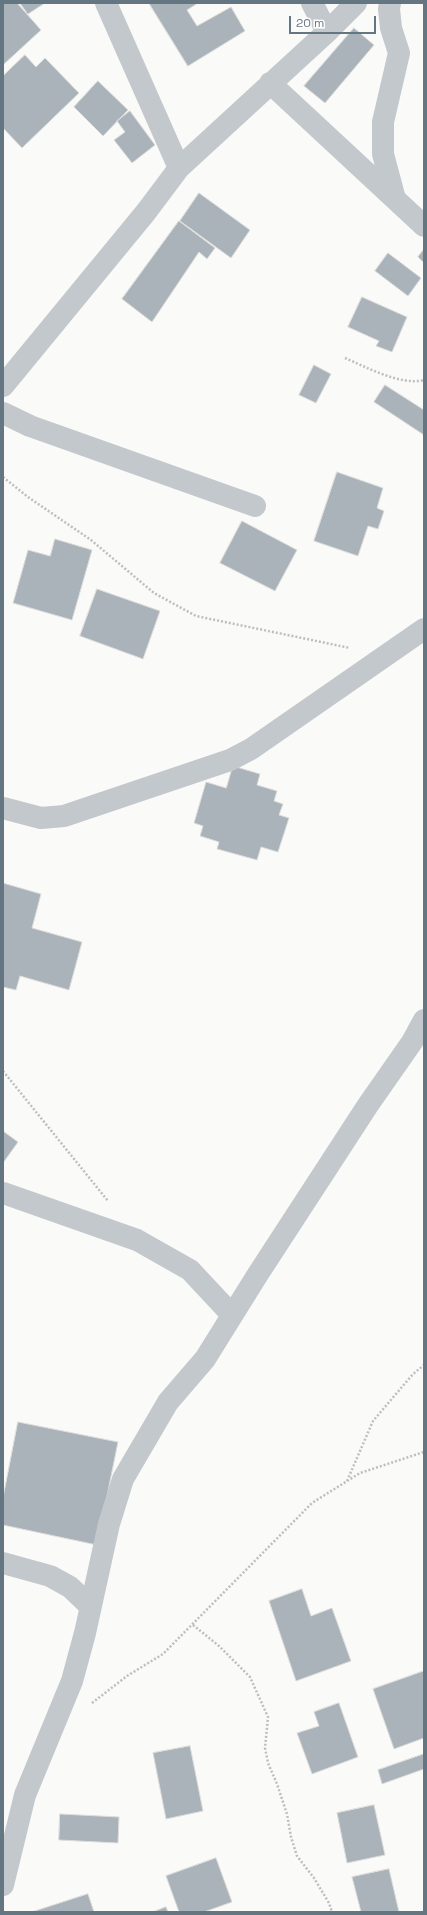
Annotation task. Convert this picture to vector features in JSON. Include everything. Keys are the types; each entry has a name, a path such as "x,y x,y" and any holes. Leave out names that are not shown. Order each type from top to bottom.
{"street":[{"path":"106,3 179,168"},
{"path":"312,3 327,32"},
{"path":"3,386 146,212 179,168 327,32 356,3"},
{"path":"390,3 389,9 391,28 399,53 383,122 384,154 395,199"},
{"path":"270,84 424,226"},
{"path":"3,413 30,426 255,506"},
{"path":"4,809 41,818 64,816 230,760 251,749 424,629"},
{"path":"3,1885 25,1795 72,1681 85,1634 109,1524 123,1479 168,1402 205,1359 308,1196 412,1042 424,1020"},
{"path":"3,1192 137,1240 190,1270 232,1316"},
{"path":"3,1562 50,1576 70,1587 90,1606"}],"path":[{"path":"345,358 383,374 417,382 424,380"},
{"path":"3,477 28,497 91,540 154,593 196,616 386,655"},
{"path":"3,1071 110,1204"},
{"path":"347,1482 373,1421 413,1374 424,1365"},
{"path":"86,1708 127,1676 163,1654 312,1503 360,1473 424,1452"},
{"path":"193,1625 219,1646 250,1677 268,1717 265,1748 268,1763 278,1784 287,1814 290,1837 297,1856 314,1878 329,1903 332,1912"}],"building":[{"path":"3,3 17,3 41,30 3,65"},
{"path":"20,3 45,3 28,14"},
{"path":"149,3 198,3 187,10 197,26 231,7 245,31 188,66"},
{"path":"354,28 374,45 325,103 304,86"},
{"path":"25,55 36,67 45,58 79,93 22,148 3,128 3,76"},
{"path":"98,81 128,110 103,136 74,107"},
{"path":"130,111 155,145 132,163 114,140 125,132 117,121"},
{"path":"199,193 250,230 231,258 180,221"},
{"path":"179,221 215,248 207,259 199,252 152,322 122,299"},
{"path":"424,249 424,263 418,257"},
{"path":"388,253 421,278 408,296 375,271"},
{"path":"362,297 407,317 392,352 376,346 379,341 348,327"},
{"path":"314,365 331,374 316,403 299,395"},
{"path":"385,385 424,410 424,435 374,402"},
{"path":"337,472 383,488 377,508 384,511 378,529 368,526 358,556 314,541"},
{"path":"242,521 297,550 275,591 220,563"},
{"path":"55,539 92,550 72,620 13,603 28,550 50,556"},
{"path":"97,589 160,611 143,659 80,636"},
{"path":"233,766 260,774 257,785 277,791 274,801 283,804 279,815 289,818 278,852 261,847 257,860 217,849 219,842 200,836 203,826 194,823 206,782 226,788"},
{"path":"3,883 41,894 32,928 82,942 69,990 20,976 16,990 3,987"},
{"path":"3,1131 18,1142 3,1163"},
{"path":"18,1422 118,1442 97,1545 3,1525 3,1498"},
{"path":"302,1589 311,1616 332,1608 351,1661 296,1681 269,1601"},
{"path":"424,1671 424,1738 394,1749 373,1689"},
{"path":"339,1703 358,1757 312,1774 297,1733 319,1726 314,1712"},
{"path":"190,1746 203,1811 166,1819 153,1753"},
{"path":"424,1754 424,1769 382,1784 378,1770"},
{"path":"374,1805 385,1855 347,1863 337,1813"},
{"path":"60,1814 119,1817 118,1843 59,1840"},
{"path":"216,1858 232,1902 204,1912 179,1912 166,1876"},
{"path":"389,1869 399,1912 361,1912 352,1877"},
{"path":"88,1894 94,1912 32,1912"},
{"path":"166,1907 168,1912 153,1912"}]}
